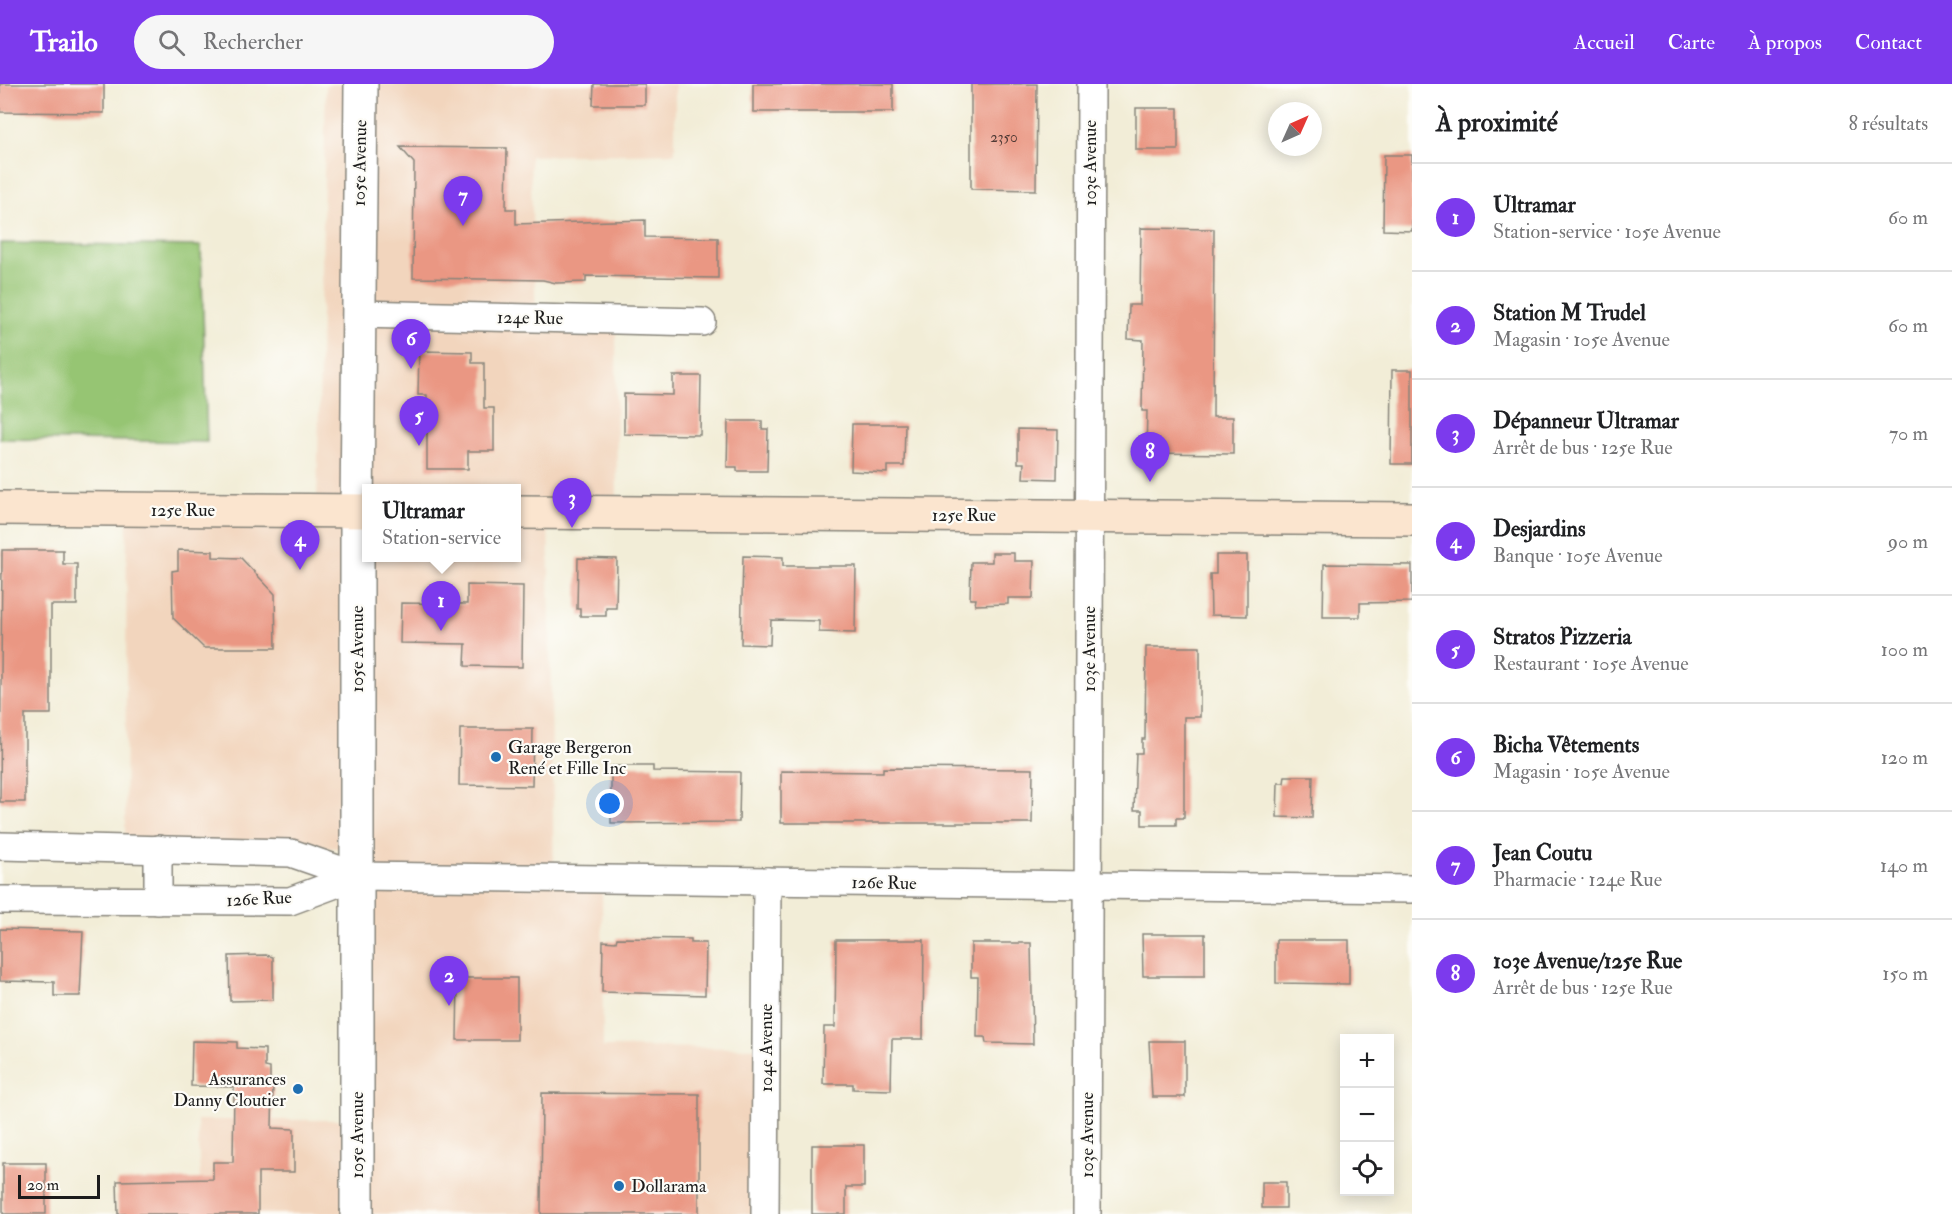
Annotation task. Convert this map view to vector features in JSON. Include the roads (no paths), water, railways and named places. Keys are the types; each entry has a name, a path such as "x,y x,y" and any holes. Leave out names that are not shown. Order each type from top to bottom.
{"main road":[{"name":"125e Rue","path":"0,508 361,511"},
{"name":"125e Rue","path":"521,512 1412,519"}],"street":[{"name":"105e Avenue","path":"357,1214 357,876 361,511 358,314 360,84"},
{"name":"103e Avenue","path":"1087,1214 1090,84"},
{"name":"124e Rue","path":"358,314 702,322"},
{"name":"126e Rue","path":"0,846 291,853 357,876 1412,889"},
{"path":"158,849 158,901"},
{"name":"126e Rue","path":"0,900 290,901 357,876"},
{"name":"104e Avenue","path":"765,1214 767,881"}],"place":[{"name":"Jean Coutu","path":"463,226"},
{"name":"Bicha Vêtements","path":"411,369"},
{"name":"Stratos Pizzeria","path":"419,446"},
{"name":"103e Avenue/125e Rue","path":"1150,482"},
{"name":"Dépanneur Ultramar","path":"572,528"},
{"name":"Desjardins","path":"300,570"},
{"name":"Ultramar","path":"441,631"},
{"name":"Garage Bergeron René et Fille Inc","path":"496,757"},
{"name":"Station M Trudel","path":"449,1006"},
{"name":"Assurances Danny Cloutier","path":"298,1089"},
{"name":"Dollarama","path":"619,1186"}]}
